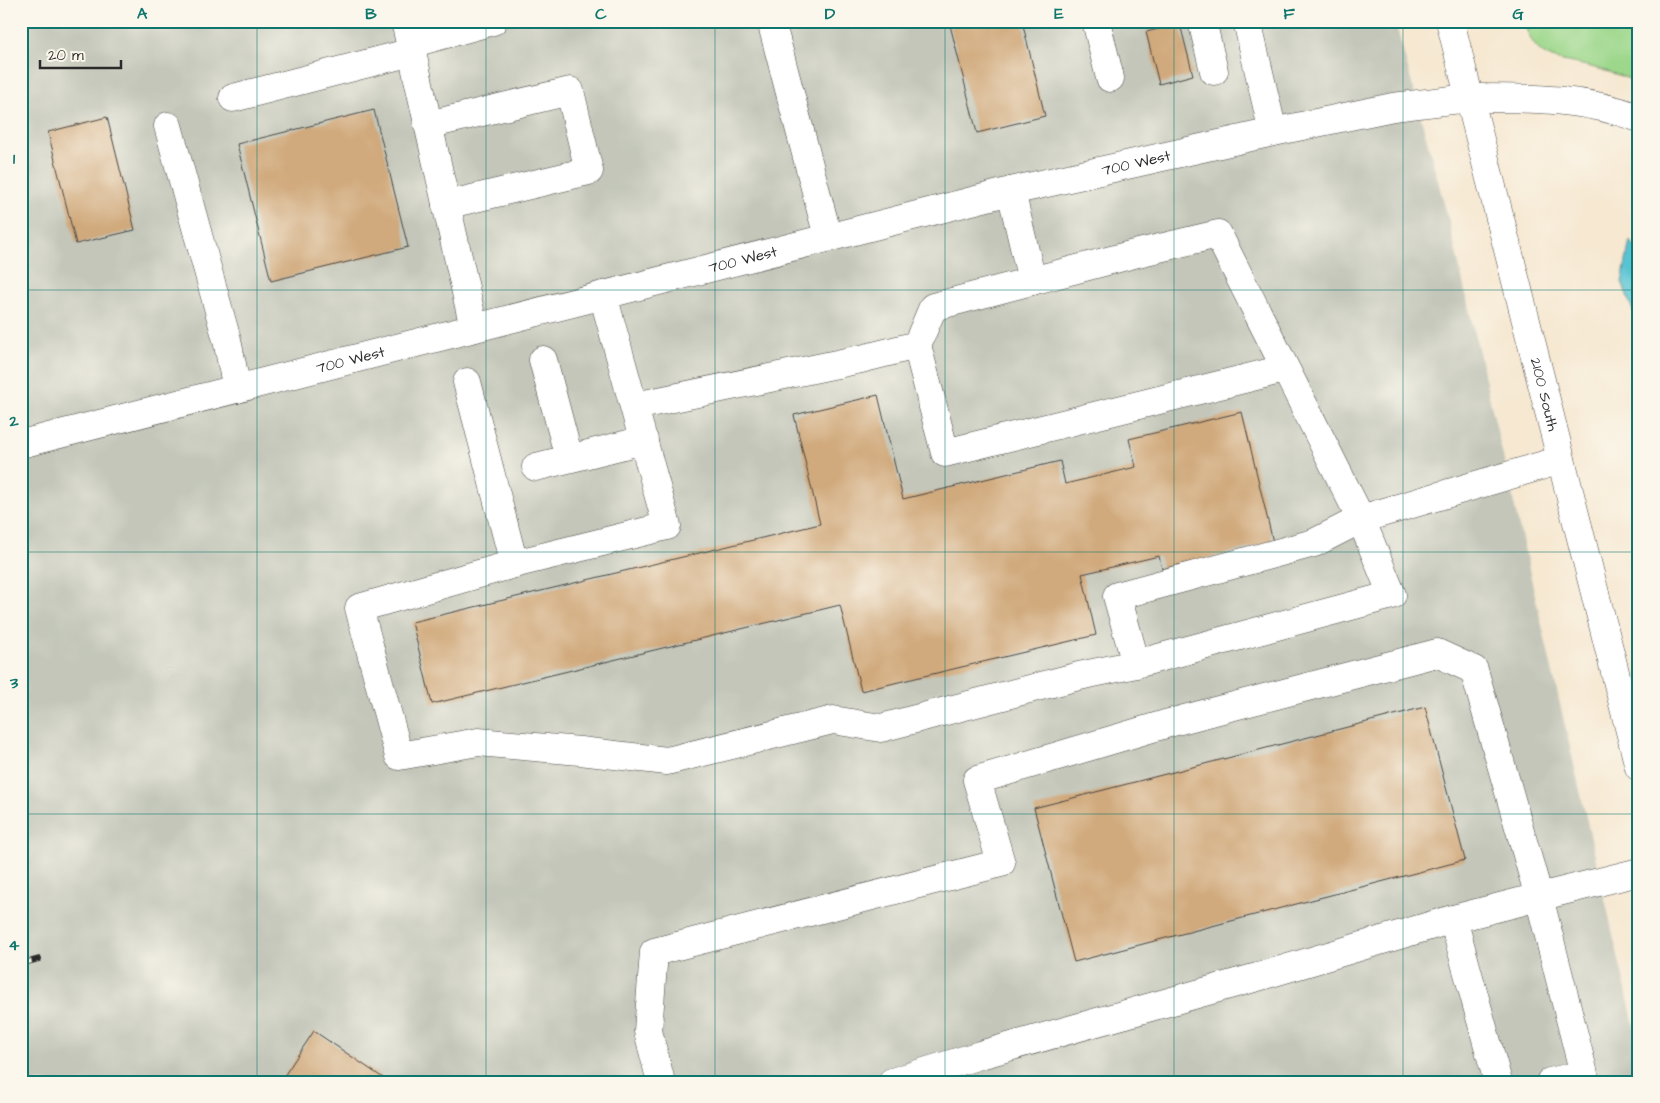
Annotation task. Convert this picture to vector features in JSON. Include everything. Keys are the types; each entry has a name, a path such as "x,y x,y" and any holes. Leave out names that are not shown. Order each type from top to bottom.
{"main road":[{"path":"233,98 409,39 493,21"},
{"path":"772,21 828,238"},
{"path":"1096,21 1110,78"},
{"path":"1202,21 1214,71"},
{"path":"1247,21 1273,132"},
{"name":"2100 South","path":"1450,21 1639,767"},
{"path":"409,39 474,328"},
{"path":"428,126 570,91 589,171 446,205"},
{"name":"700 West","path":"21,444 1010,191 1393,107 1469,98 1546,98 1572,100 1619,111 1639,118"},
{"path":"168,126 226,340 237,388"},
{"path":"1010,191 1032,280"},
{"path":"603,295 667,526 514,564 359,608 399,756 478,742 667,761 833,720 881,728 1079,676 1136,664 1392,595 1360,520 1218,234 1032,280 933,307 917,345 945,453 1284,369"},
{"path":"635,406 860,359 917,345"},
{"path":"544,360 569,458"},
{"path":"467,382 514,564"},
{"path":"536,466 644,440"},
{"path":"1136,664 1117,596 1314,543 1360,520 1561,460"},
{"path":"661,1082 648,1031 654,952 1001,863 977,780 1169,723 1437,653 1474,670 1539,897 1584,1074 1550,1082"},
{"path":"892,1082 1453,919 1639,872"},
{"path":"1453,919 1498,1082"}],"shaded area":[{"path":"21,21 1395,21 1449,222 1639,1047 1639,1082 21,1082"}],"green space":[{"path":"1523,21 1639,21 1639,83 1607,71 1547,56 1534,44"}],"water":[{"path":"1630,240 1639,252 1639,327 1622,282"}],"building":[{"path":"949,21 1022,21 1045,116 977,133"},
{"path":"1180,24 1193,75 1159,84 1146,32"},
{"path":"374,110 408,247 271,281 237,144"},
{"path":"107,117 135,230 76,244 48,132"},
{"path":"878,395 903,499 1060,461 1065,484 1136,467 1129,439 1242,412 1273,542 1162,569 1159,556 1082,574 1096,635 861,691 840,605 432,704 412,622 820,524 794,415"},
{"path":"1425,707 1465,860 1074,962 1034,808"},
{"path":"314,1031 389,1082 280,1082"},
{"path":"1480,1077 1481,1082 1464,1082 1464,1081"}],"railway":[{"path":"21,964 39,959"}]}
